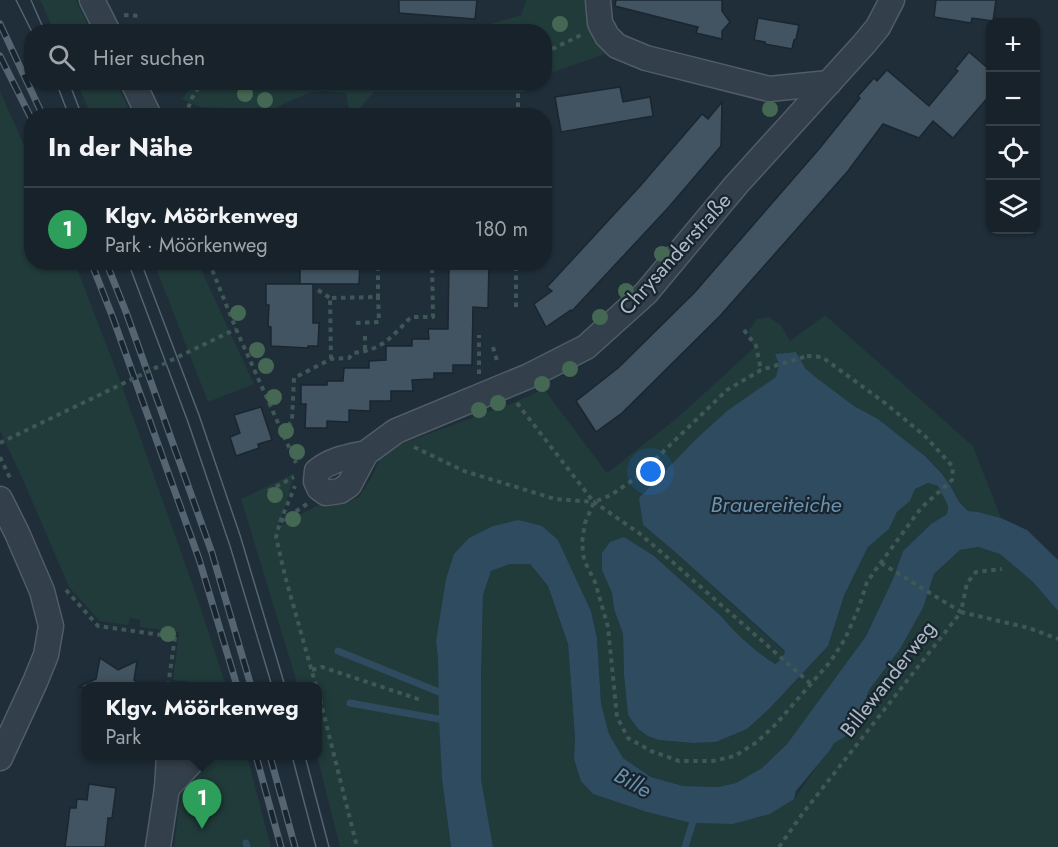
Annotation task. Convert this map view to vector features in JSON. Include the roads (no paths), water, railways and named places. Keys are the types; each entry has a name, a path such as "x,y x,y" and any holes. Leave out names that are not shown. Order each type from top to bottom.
{"street":[{"path":"92,0 104,24"},
{"name":"Chrysanderstraße","path":"326,493 320,489 316,481 317,471 326,464 366,453 396,430 529,376 586,347 646,293 736,185 864,44 878,27 892,0"},
{"path":"599,11 607,36 617,46 646,58 769,89 829,83"},
{"path":"137,90 145,108"},
{"path":"1,754 46,655 51,626 42,591 17,533 3,491"},
{"path":"158,847 169,760"},
{"path":"167,788 193,760"}],"water":[{"name":"Brauereiteiche","path":"796,352 805,368 818,379 854,406 878,419 925,456 942,474 959,502 968,511 1001,518 1027,530 1058,560 1058,611 1033,582 1000,554 978,547 960,550 934,574 923,608 900,649 869,690 855,731 834,743 796,791 794,799 770,814 733,824 691,823 647,812 593,794 581,781 574,759 575,738 568,644 548,586 530,564 510,564 491,571 483,595 481,779 493,847 451,847 442,779 436,641 446,579 454,554 469,538 493,526 518,520 542,526 558,540 591,611 597,638 601,703 609,734 623,758 651,777 683,786 718,787 736,783 762,768 787,744 866,636 893,579 903,551 931,524 947,514 948,506 938,486 928,483 915,489 910,501 897,512 889,529 868,547 844,596 828,646 747,729 716,742 693,743 659,740 638,729 628,715 623,634 614,609 612,593 602,570 602,553 610,542 624,537 654,556 753,648 775,664 782,659 785,651 643,525 639,498 696,439 728,410 776,377 779,365 775,354"}],"waterway":[{"path":"338,651 439,692"},
{"path":"350,703 439,719"},
{"path":"685,847 695,815"},
{"path":"246,843 247,847"}],"tram line":[{"path":"16,0 28,24"},
{"path":"31,0 42,24"},
{"path":"59,90 66,108"},
{"path":"72,90 79,108"},
{"path":"131,270 188,422 230,546 271,682"},
{"path":"144,270 199,415 240,535 284,682"},
{"path":"293,760 316,847"},
{"path":"306,760 329,847"}],"railway":[{"path":"0,24 24,75"},
{"path":"0,56 26,108"},
{"path":"31,90 39,108"},
{"path":"94,270 199,559 236,682"},
{"path":"109,270 212,553 250,682"},
{"path":"257,760 281,847"},
{"path":"271,760 295,847"}],"place":[{"name":"Klgv. Möörkenweg","path":"202,829"}],"water label":[{"name":"Bille","path":"633,782"}]}
